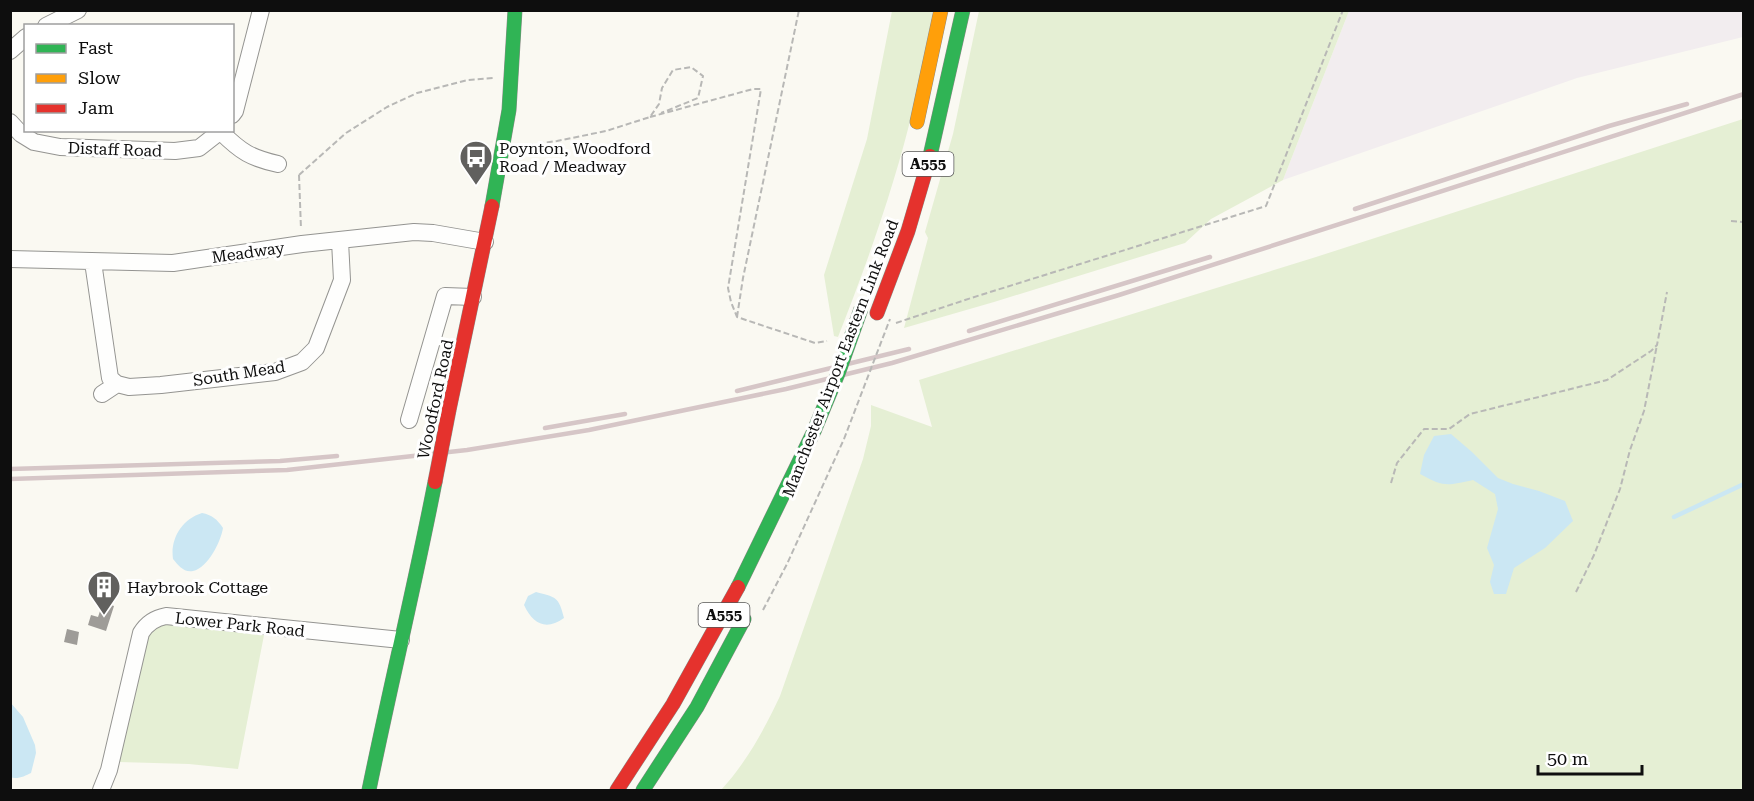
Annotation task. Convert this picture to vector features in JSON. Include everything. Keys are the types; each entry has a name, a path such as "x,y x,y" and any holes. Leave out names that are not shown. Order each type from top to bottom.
{"main road":[{"name":"Woodford Road","path":"369,790 416,578 485,242 509,110 515,10"},
{"name":"A555","path":"914,132 941,10"},
{"name":"Manchester Airport Eastern Link Road","path":"880,319 931,153 963,10"},
{"name":"Manchester Airport Eastern Link Road","path":"616,790 677,697 749,568 814,431 863,304"},
{"name":"A555","path":"643,790 697,707 751,606"}],"street":[{"path":"234,112 261,10"},
{"path":"49,24 72,11"},
{"path":"10,51 24,38"},
{"name":"Distaff Road","path":"10,122 21,134 34,142 60,147 175,151 199,148 221,132"},
{"path":"223,132 238,149 263,161 278,164"},
{"name":"Meadway","path":"10,259 172,263 396,232 433,233 485,242"},
{"name":"South Mead","path":"117,384 129,387 161,385 275,372 302,362 316,348 342,280 340,241"},
{"path":"93,262 110,378 117,384 102,394"},
{"path":"409,420 445,296 473,297"},
{"name":"Lower Park Road","path":"101,790 110,770 141,633 152,621 166,616 401,640"}],"path":[{"path":"502,149 606,131 753,89 761,89 728,288 737,317 743,278 799,10"},
{"path":"970,298 1266,206 1343,10"},
{"path":"691,67 703,76 698,98 650,117 660,104 662,88 674,70 691,67"},
{"path":"302,244 299,175 346,133 387,107 417,93 468,80 512,78"},
{"path":"1731,221 1743,222"},
{"path":"1576,592 1594,555 1620,489 1630,450 1644,411 1667,292"},
{"path":"844,440 880,319"},
{"path":"1390,483 1397,464 1424,429 1449,429 1470,414 1607,380 1657,345"}],"shaded area":[{"path":"1349,11 1743,11 1743,37 1577,78 1283,180"}],"green space":[{"path":"979,10 1349,11 1283,180 1211,219 1185,243 904,328 928,238 925,232 953,134"},
{"path":"892,11 933,11 914,105 890,194 838,337 834,336 824,275 867,139"},
{"path":"1743,119 1743,790 721,790 739,769 754,746 780,696 863,459 871,426 871,405 932,427 919,380 1316,257"},
{"path":"159,622 265,630 238,769 189,764 119,762 143,641"}],"water":[{"path":"1451,434 1498,478 1565,501 1573,521 1545,548 1514,568 1506,594 1494,594 1490,582 1494,565 1487,548 1498,509 1495,494 1473,480 1445,484 1420,474 1424,455 1434,436"},
{"path":"202,513 219,522 223,528 222,533 209,560 199,569 187,571 173,559 173,544 183,525"},
{"path":"536,592 556,599 564,618 546,625 536,621 524,605 528,596"},
{"path":"10,702 23,717 36,753 31,773 18,778 10,777"}],"building":[{"name":"Haybrook Cottage","path":"103,602 114,606 106,631 88,625 91,615 98,617"},
{"path":"67,629 79,632 77,645 64,642"}],"waterway":[{"path":"1674,517 1744,484"}],"railway":[{"path":"10,479 287,470 467,450 589,430 786,389 892,363 1119,295 1744,94"},
{"path":"1355,209 1609,126 1687,104"},
{"path":"969,331 1210,257"},
{"path":"737,391 909,349"},
{"path":"545,428 625,414"},
{"path":"10,469 280,461 337,456"}],"traffic: fast":[{"path":"492,206 509,110 515,10"},
{"path":"930,156 963,10"},
{"path":"814,431 861,309"},
{"path":"738,587 814,431"},
{"path":"369,790 435,482"},
{"path":"643,790 697,707 744,619"}],"traffic: slow":[{"path":"917,122 941,10"}],"traffic: jam":[{"path":"877,313 908,231 930,156"},
{"path":"449,410 492,206"},
{"path":"435,482 449,410"},
{"path":"617,790 673,704 738,587"}],"place":[{"name":"Poynton, Woodford Road / Meadway","path":"476,186"},
{"name":"Haybrook Cottage","path":"104,616"}]}
